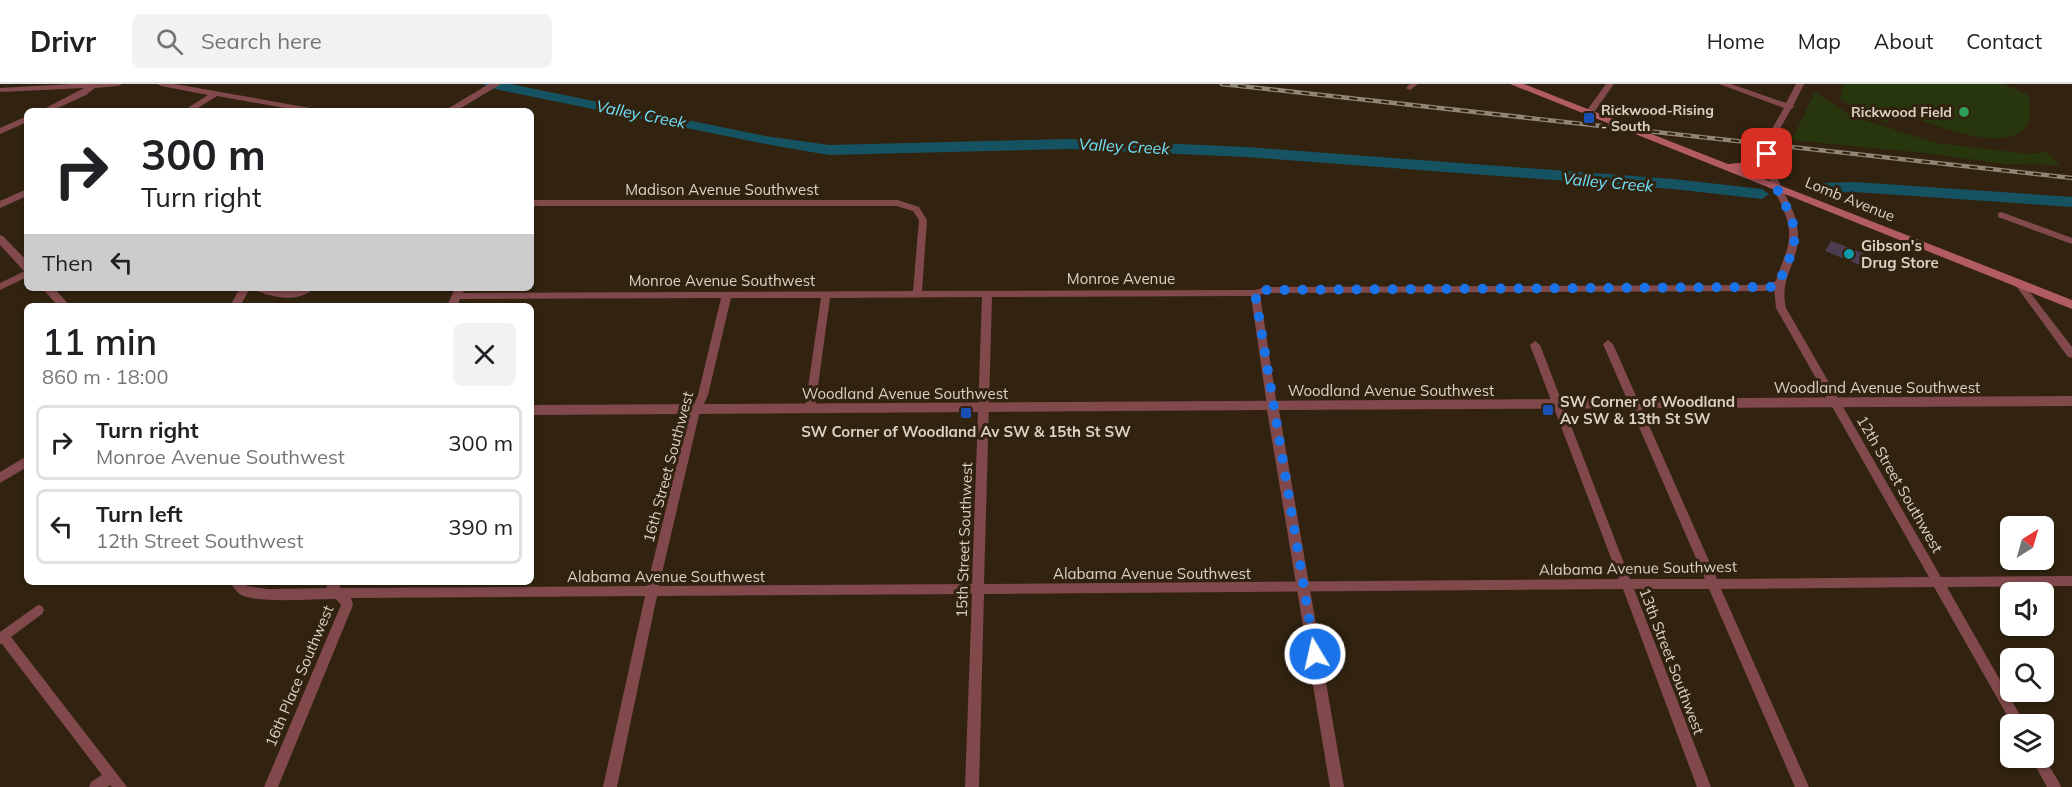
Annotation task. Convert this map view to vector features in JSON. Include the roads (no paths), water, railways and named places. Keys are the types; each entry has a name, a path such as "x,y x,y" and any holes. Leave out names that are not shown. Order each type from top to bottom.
{"main road":[{"name":"Lomb Avenue","path":"1515,84 2072,305"},
{"path":"1727,168 1751,165 1767,154"}],"street":[{"path":"0,90 118,84"},
{"path":"161,84 300,108"},
{"path":"454,108 496,84"},
{"path":"1589,113 1610,84"},
{"path":"1723,84 1790,107"},
{"path":"1337,787 1255,293 1265,290 1764,288 1778,284 1792,248 1794,230 1788,207 1776,187 1767,154 1769,145 1800,84"},
{"path":"50,108 83,93 92,86"},
{"path":"192,108 217,93"},
{"path":"0,131 24,120"},
{"path":"0,205 24,193"},
{"name":"Madison Avenue Southwest","path":"534,203 886,202 912,207 921,214 923,220 917,294"},
{"path":"2001,215 2072,241"},
{"path":"0,239 24,264"},
{"path":"0,286 24,274"},
{"name":"12th Street Southwest","path":"1778,284 1777,296 1781,308 2013,714"},
{"path":"2019,284 2072,354"},
{"path":"50,291 62,303"},
{"path":"265,291 275,295 290,296 302,291"},
{"name":"Monroe Avenue","path":"987,294 1255,293"},
{"path":"810,408 826,294"},
{"name":"Monroe Avenue Southwest","path":"456,297 987,294"},
{"name":"15th Street Southwest","path":"972,787 987,294"},
{"name":"16th Street Southwest","path":"610,787 652,591 694,415 698,409 727,295"},
{"path":"1608,344 1802,787"},
{"name":"13th Street Southwest","path":"1535,345 1704,787"},
{"name":"Woodland Avenue Southwest","path":"534,410 2072,401"},
{"path":"0,478 24,463"},
{"name":"Alabama Avenue Southwest","path":"239,585 244,591 268,594 335,588 652,591 2072,581"},
{"name":"16th Place Southwest","path":"271,787 347,605 346,600 335,588"},
{"path":"38,609 2,637 120,787"},
{"path":"2043,768 2054,787"},
{"path":"96,787 111,776"}],"waterway":[{"name":"Valley Creek","path":"490,84 765,140 829,150 1068,144 1246,152 1673,184 1762,194"},
{"name":"Valley Creek","path":"1817,188 1855,187 2072,202"}],"railway":[{"path":"1222,84 2072,178"}],"place":[{"name":"Rickwood Field","path":"1964,112"},
{"name":"Rickwood-Rising - South","path":"1589,118"},
{"name":"Gibson's Drug Store","path":"1849,254"},
{"name":"SW Corner of Woodland Av SW & 13th St SW","path":"1548,410"},
{"name":"SW Corner of Woodland Av SW & 15th St SW","path":"966,413"}]}
